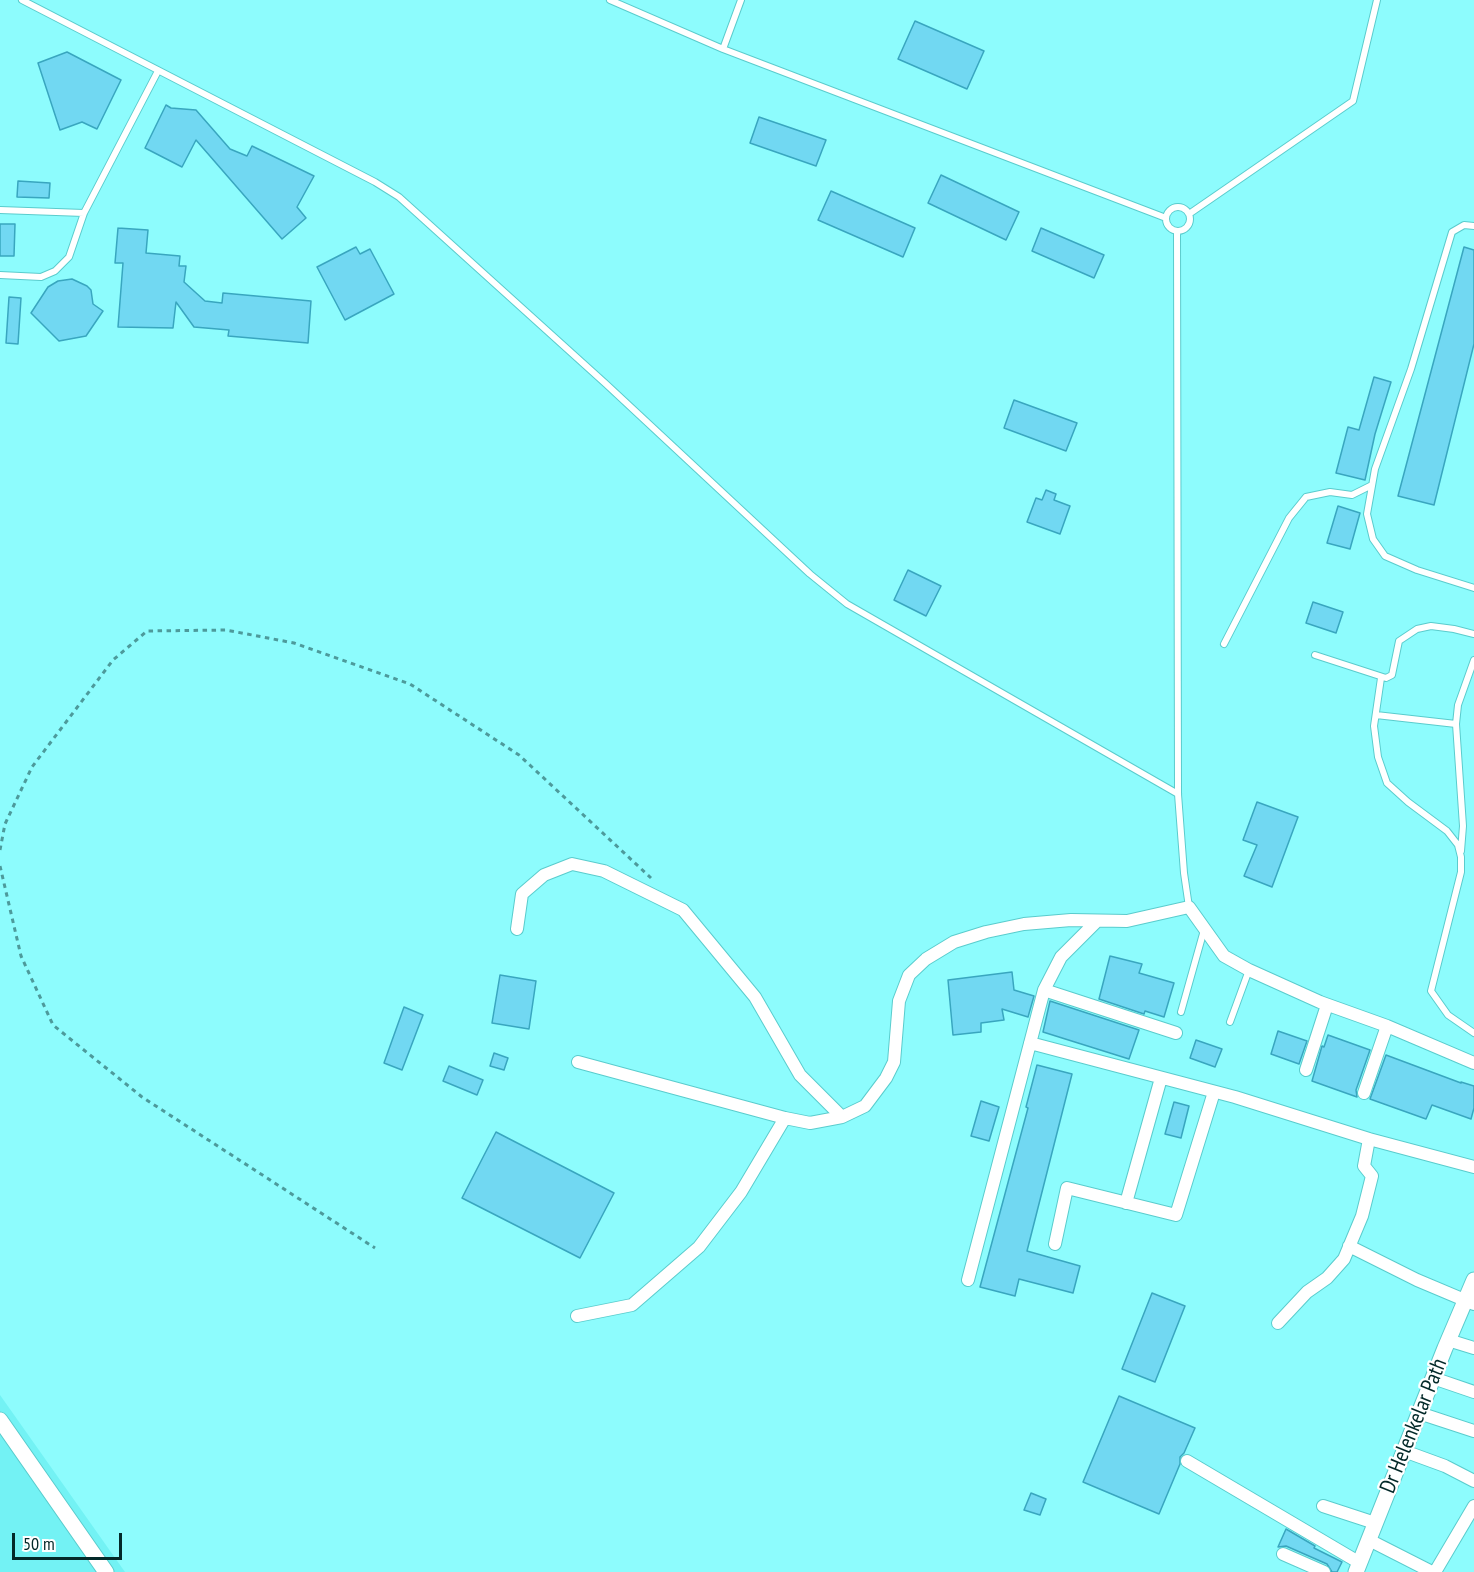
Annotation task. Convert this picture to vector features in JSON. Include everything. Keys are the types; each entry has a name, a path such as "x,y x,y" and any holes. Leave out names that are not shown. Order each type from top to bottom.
{"street":[{"path":"517,929 522,894 544,875 572,864 604,871 683,910 755,997 800,1075 842,1118"},
{"path":"578,1062 785,1118 810,1123 842,1118 865,1106 886,1078 894,1062 899,1001 909,975 926,959 954,942 1024,924 1071,920 1127,921 1189,907 1203,930 1224,956 1249,970 1327,1005 1387,1026 1474,1063"},
{"path":"968,1280 1044,990 1061,957 1097,921"},
{"path":"1044,990 1176,1033"},
{"path":"1306,1070 1327,1005"},
{"path":"1364,1093 1387,1026"},
{"path":"1030,1043 1214,1092 1369,1139 1474,1167"},
{"path":"1126,1203 1161,1078"},
{"path":"1055,1244 1067,1188 1176,1215 1214,1092"},
{"path":"577,1316 632,1305 699,1246 741,1192 785,1118"},
{"path":"1278,1323 1307,1292 1338,1268 1344,1259 1362,1216 1372,1176 1364,1166 1369,1139"},
{"path":"1349,1246 1469,1303"},
{"name":"Dr Helenkelar Path","path":"1358,1567 1448,1340 1469,1303 1474,1280"},
{"path":"1448,1340 1474,1348"},
{"path":"1433,1378 1474,1392"},
{"path":"1419,1413 1474,1431"},
{"path":"0,1420 106,1572"},
{"path":"1404,1451 1446,1466 1474,1481"},
{"path":"1186,1461 1358,1567"},
{"path":"1323,1506 1375,1523"},
{"path":"1369,1540 1433,1572 1474,1506"},
{"path":"1284,1554 1324,1572"}],"lane":[{"path":"22,0 375,182 399,197 606,384 810,574 847,604 1178,794"},
{"path":"610,0 723,49 1166,218"},
{"path":"723,49 741,0"},
{"path":"1189,214 1353,101 1377,0"},
{"path":"0,275 41,277 55,271 69,257 84,213 158,71"},
{"path":"1179,207 1189,214 1190,220 1182,230 1176,231 1167,224 1166,218 1168,212 1179,207"},
{"path":"0,210 84,213"},
{"path":"1474,226 1464,225 1452,232 1414,358 1375,469 1367,514 1373,538 1385,556 1417,570 1474,588"},
{"path":"1176,231 1178,794 1189,907"},
{"path":"1224,644 1289,518 1306,497 1330,492 1352,495 1372,484"},
{"path":"1315,656 1386,678 1392,675 1399,640 1417,629 1431,626 1474,634"},
{"path":"1474,660 1458,705 1456,724 1463,826 1461,872 1431,991 1448,1016 1474,1033"},
{"path":"1381,678 1374,726 1378,757 1387,783 1408,802 1448,831 1458,845 1461,857"},
{"path":"1376,715 1456,724"},
{"path":"1181,1012 1203,930"},
{"path":"1230,1022 1249,970"}],"path":[{"path":"0,850 5,824 32,767 113,660 147,632 226,630 294,643 410,684 519,755 652,879"},
{"path":"0,866 21,956 53,1025 142,1097 375,1248"}],"shaded area":[{"path":"0,1395 125,1572 0,1572"}],"building":[{"path":"915,21 984,51 967,89 898,59"},
{"path":"67,52 121,80 97,129 82,122 60,130 38,63"},
{"path":"166,105 171,108 196,110 230,149 247,156 252,146 314,176 297,207 306,218 282,239 196,140 182,167 145,148"},
{"path":"759,117 826,140 816,166 750,143"},
{"path":"941,175 1019,212 1006,240 928,203"},
{"path":"18,181 50,183 49,198 17,197"},
{"path":"831,191 915,228 903,257 818,220"},
{"path":"0,224 15,224 14,256 0,256"},
{"path":"118,228 148,230 146,253 180,256 179,266 186,266 184,282 205,301 222,303 223,293 311,301 308,343 228,336 229,330 194,327 176,302 173,328 118,327 123,263 115,263"},
{"path":"1041,228 1104,255 1094,278 1032,251"},
{"path":"356,247 360,254 370,249 394,294 345,320 317,267"},
{"path":"1464,247 1474,250 1474,344 1434,505 1398,496"},
{"path":"72,279 91,290 93,304 103,311 86,336 59,341 31,313 48,287 58,281"},
{"path":"9,297 21,298 18,344 6,343"},
{"path":"1374,377 1391,382 1375,434 1365,480 1336,473 1348,427 1359,430"},
{"path":"1014,400 1077,423 1066,451 1004,428"},
{"path":"1046,490 1056,494 1054,500 1070,506 1060,534 1027,522 1036,498 1042,500"},
{"path":"1338,506 1360,513 1350,549 1327,543"},
{"path":"908,570 941,586 926,616 894,600"},
{"path":"1313,602 1343,612 1336,633 1306,623"},
{"path":"1257,802 1298,817 1272,887 1244,876 1257,845 1243,840"},
{"path":"1110,956 1142,964 1139,973 1174,983 1164,1017 1145,1011 1144,1014 1099,999"},
{"path":"1012,972 1014,990 1034,996 1028,1017 1002,1009 1004,1020 981,1023 981,1032 953,1035 948,980"},
{"path":"500,975 536,981 529,1029 492,1023"},
{"path":"1050,1001 1139,1030 1129,1059 1043,1032"},
{"path":"404,1007 423,1015 402,1070 384,1063"},
{"path":"1278,1031 1307,1041 1299,1064 1271,1054"},
{"path":"1328,1035 1370,1050 1356,1090 1357,1097 1312,1081 1322,1046 1324,1047"},
{"path":"1196,1040 1222,1049 1215,1067 1190,1058"},
{"path":"494,1053 508,1058 504,1070 490,1066"},
{"path":"1386,1055 1474,1086 1474,1108 1471,1119 1432,1105 1426,1119 1370,1099"},
{"path":"1037,1065 1072,1074 1027,1251 1080,1266 1073,1293 1019,1279 1015,1296 980,1287 1028,1108 1026,1107"},
{"path":"449,1066 483,1080 477,1095 443,1081"},
{"path":"981,1101 999,1107 989,1141 971,1136"},
{"path":"1174,1102 1189,1106 1181,1138 1165,1134"},
{"path":"496,1132 614,1193 580,1258 462,1198"},
{"path":"1152,1293 1185,1306 1155,1382 1122,1369"},
{"path":"1119,1396 1195,1428 1180,1457 1180,1464 1159,1514 1083,1482"},
{"path":"1031,1493 1046,1499 1040,1515 1024,1510"},
{"path":"1286,1529 1315,1546 1314,1548 1342,1562 1337,1572 1332,1572 1327,1564 1286,1546 1278,1547"}]}
